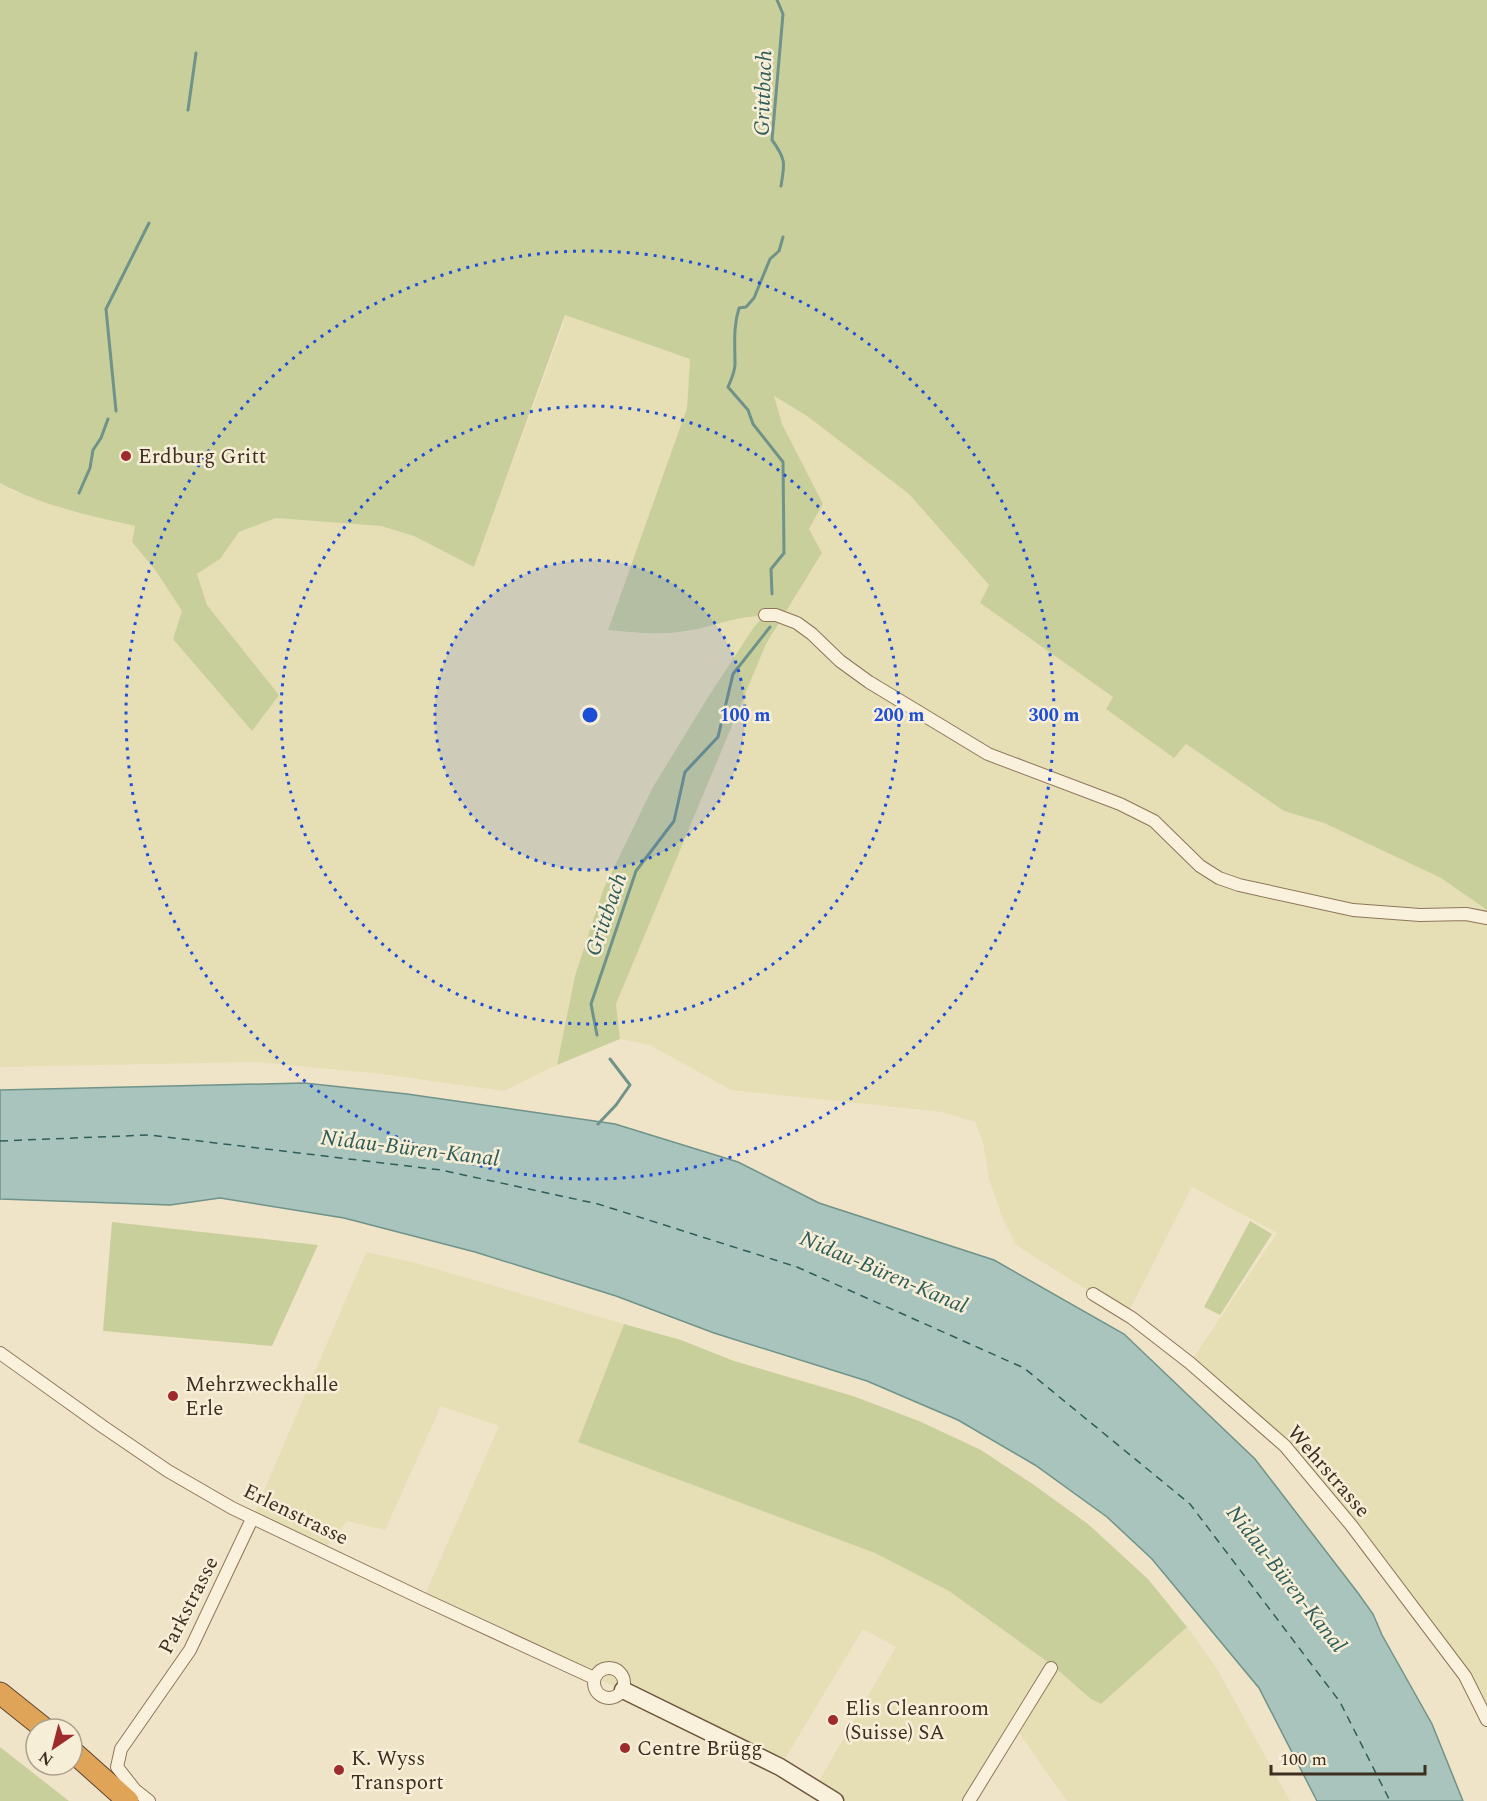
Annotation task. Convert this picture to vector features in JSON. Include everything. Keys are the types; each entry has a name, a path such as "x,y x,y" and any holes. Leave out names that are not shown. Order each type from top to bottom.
{"highway":[{"path":"0,1693 30,1717"},
{"path":"0,1705 24,1724"},
{"path":"84,1762 128,1801"},
{"path":"84,1775 110,1801"}],"street":[{"path":"776,616 812,634 840,661 869,682 988,754 1120,804 1154,821 1200,866 1219,878 1239,885 1353,910 1420,915 1466,914 1487,918"},
{"name":"Wehrstrasse","path":"1093,1294 1132,1318 1191,1363 1285,1446 1351,1525 1465,1676 1487,1720"},
{"name":"Erlenstrasse","path":"0,1353 168,1471 252,1518 594,1678"},
{"name":"Parkstrasse","path":"149,1801 135,1790 117,1767 121,1749 190,1650 252,1518"},
{"path":"969,1801 1051,1668"},
{"path":"615,1669 620,1672 624,1681 623,1690 616,1697 602,1697 595,1691 594,1678 601,1670 615,1669"},
{"path":"623,1690 780,1767 835,1801"}],"shaded area":[{"path":"565,315 690,358 687,408 608,630 632,633 685,632 740,617 765,615 754,627 710,694 575,976 557,1065 504,1091 382,1074 257,1062 0,1067 0,483 14,491 89,515 135,526 132,542 156,571 182,611 279,695 207,605 197,574 220,559 239,532 276,517 381,526 414,536 474,567"},
{"path":"773,396 807,416 909,494 989,585 980,603 1114,698 1107,709 1174,757 1186,744 1284,811 1324,823 1441,878 1487,910 1487,1720 1465,1676 1285,1446 1190,1363 1277,1233 1192,1187 1127,1315 1016,1245 1002,1217 989,1179 983,1142 975,1122 943,1112 731,1090 650,1045 620,1039 616,1004 766,644 822,554 809,529 823,504 782,424"},
{"path":"366,1252 416,1263 624,1324 578,1441 875,1553 917,1573 949,1591 1052,1665 1091,1699 1101,1704 1187,1627 1217,1669 1290,1801 1067,1801 1015,1727 969,1801 835,1801 815,1788 896,1647 863,1629 780,1767 623,1690 423,1599 499,1426 441,1406 385,1530 347,1521 322,1552 252,1519"}],"green space":[{"path":"0,0 1487,0 1487,910 1441,878 1324,823 1284,811 1186,744 1174,758 1106,709 1113,697 980,603 989,585 909,494 807,416 774,396 782,424 823,504 809,529 822,553 766,644 616,1004 620,1039 557,1065 575,976 603,890 653,787 710,694 754,627 764,616 745,617 677,632 648,633 608,630 687,408 690,359 565,315 474,567 414,536 381,526 276,518 239,532 220,559 197,574 207,605 279,695 252,731 173,639 182,611 156,571 132,542 135,526 49,504 0,483"},
{"path":"1250,1221 1272,1234 1220,1315 1204,1307"},
{"path":"112,1222 318,1245 272,1346 103,1331"},
{"path":"624,1324 681,1340 734,1361 853,1396 919,1421 981,1450 1088,1524 1148,1579 1187,1627 1101,1704 1091,1699 1052,1665 949,1591 875,1553 578,1442"},
{"path":"0,1747 24,1766 24,1777 38,1777 69,1801 0,1801"}],"water":[{"name":"Nidau-Büren-Kanal","path":"304,1083 407,1094 615,1124 738,1162 819,1203 994,1260 1124,1334 1255,1459 1358,1593 1373,1614 1382,1635 1432,1724 1463,1801 1317,1801 1259,1688 1152,1559 1107,1517 1035,1465 958,1420 867,1381 714,1333 616,1296 475,1252 344,1218 220,1198 170,1205 0,1199 0,1090"}],"waterway":[{"name":"Grittbach","path":"777,0 783,14 772,140 783,162 781,186"},
{"path":"188,110 196,53"},
{"path":"116,411 106,309 149,223"},
{"name":"Grittbach","path":"772,594 771,569 784,553 783,462 753,424 748,410 728,387 735,367 735,329 739,308 746,307 754,298 770,259 779,251 783,237"},
{"path":"79,493 90,468 93,450 101,438 108,419"},
{"name":"Grittbach","path":"597,1035 591,1004 636,871 674,821 685,772 718,737 733,674 770,627"},
{"path":"598,1124 616,1105 630,1085 610,1059"}],"ferry route":[{"path":"0,1141 149,1135 441,1170 598,1204 797,1267 1024,1368 1190,1504 1340,1702 1390,1801"}],"place":[{"name":"Erdburg Gritt","path":"126,456"},
{"name":"Mehrzweckhalle Erle","path":"173,1396"},
{"name":"Elis Cleanroom (Suisse) SA","path":"833,1720"},
{"name":"Centre Brügg","path":"625,1748"},
{"name":"K. Wyss Transport","path":"339,1770"}]}
